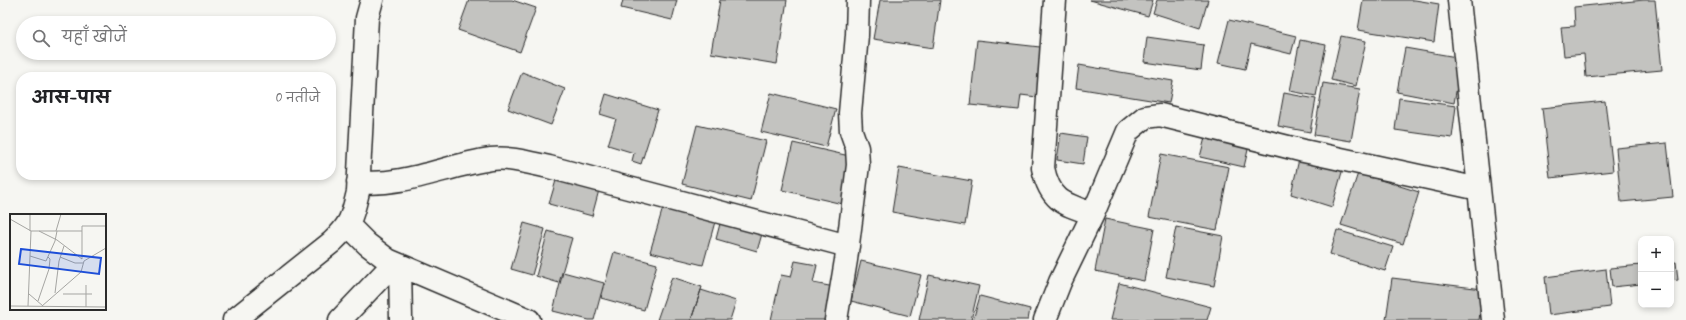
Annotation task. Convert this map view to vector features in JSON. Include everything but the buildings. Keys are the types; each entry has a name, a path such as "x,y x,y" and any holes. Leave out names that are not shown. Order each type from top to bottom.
{"street":[{"path":"234,320 332,242 348,225 352,216 358,192 367,18 372,0"},
{"path":"836,320 848,246 858,165 857,148 851,131 850,113 858,35 858,0"},
{"path":"1055,0 1043,168 1049,188 1058,199 1066,205 1093,214"},
{"path":"1459,0 1492,320"},
{"path":"1045,320 1060,282 1093,214 1128,131 1146,117 1160,115 1304,151 1479,189"},
{"path":"358,182 382,183 492,159 515,160 549,167 848,246"},
{"path":"348,225 367,244 388,260 529,320"},
{"path":"340,320 397,264"},
{"path":"397,264 401,320"}]}
